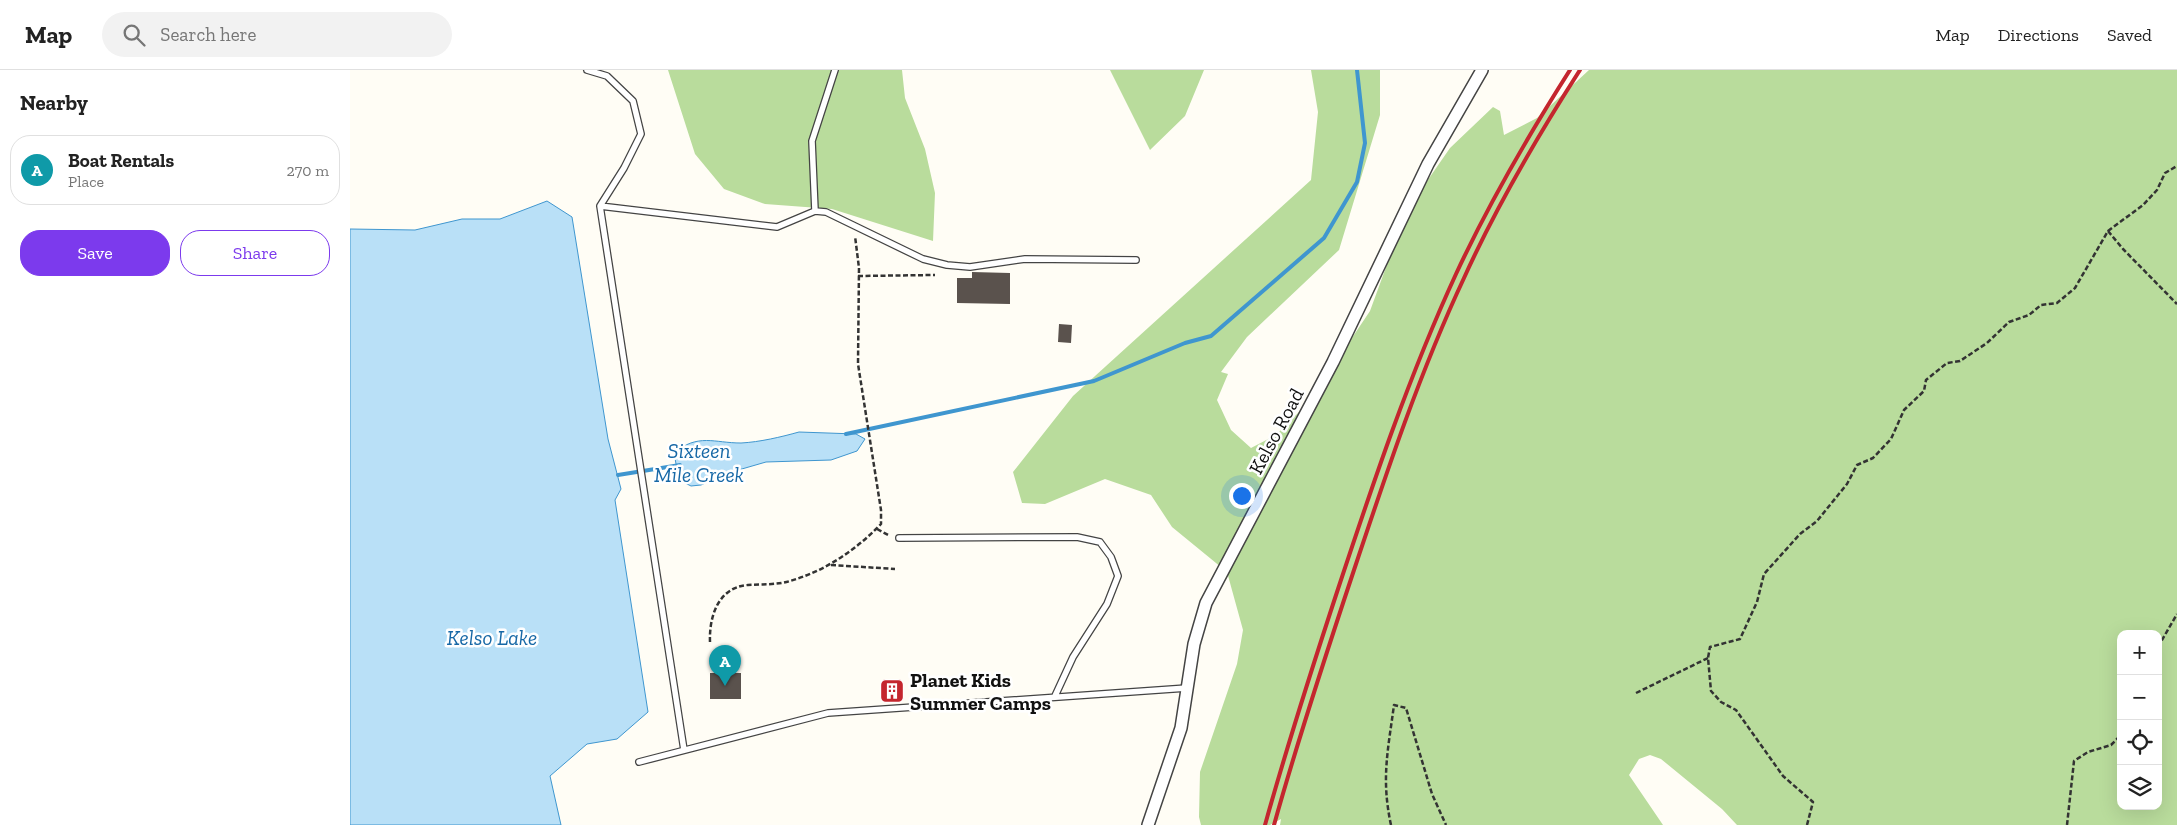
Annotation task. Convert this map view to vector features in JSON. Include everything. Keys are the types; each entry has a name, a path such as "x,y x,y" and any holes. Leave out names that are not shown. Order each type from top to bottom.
{"street":[{"name":"Kelso Road","path":"1148,825 1182,728 1194,644 1206,603 1333,362 1428,164 1482,70"}],"lane":[{"path":"587,70 607,76 633,101 640,134 624,168 600,206 684,750"},
{"path":"815,211 812,141 835,70"},
{"path":"600,206 777,227 815,211 826,212 923,259 947,266 970,267 1025,259 1136,260"},
{"path":"899,538 1077,538 1100,542 1111,557 1118,576 1107,604 1072,657 1055,696"},
{"path":"639,762 828,714 1055,696 1187,688"}],"path":[{"path":"1807,825 1813,802 1783,776 1736,710 1721,702 1711,692 1708,658 1710,647 1740,639 1757,602 1764,574 1800,534 1817,521 1847,484 1857,465 1873,458 1892,439 1904,410 1924,391 1926,380 1947,364 1960,361 1987,342 2009,322 2029,315 2041,305 2057,303 2075,288 2108,230 2143,205 2156,190 2165,173 2177,166"},
{"path":"710,642 710,627 715,606 730,589 745,585 789,582 830,565 881,524 881,510 858,364 858,276 854,226"},
{"path":"2108,230 2123,249 2177,304"},
{"path":"858,276 935,275"},
{"path":"877,528 886,535 899,538"},
{"path":"830,565 895,569"},
{"path":"2162,640 2177,614"},
{"path":"1636,693 1708,658"},
{"path":"1391,825 1386,804 1384,774 1394,705 1406,708 1432,794 1446,825"},
{"path":"2067,825 2074,761 2088,752 2111,745 2117,739"}],"green space":[{"path":"668,70 902,70 905,98 925,149 935,193 933,241 832,209 765,204 724,189 695,154"},
{"path":"1110,70 1204,70 1185,116 1150,150"},
{"path":"1311,70 1380,70 1380,115 1339,250 1247,337 1221,372 1228,374 1217,400 1231,430 1251,448 1276,435 1309,402 1370,311 1407,210 1450,148 1493,107 1500,111 1504,135 1537,118 1589,70 2177,70 2177,825 1737,825 1722,809 1661,759 1650,755 1639,759 1629,775 1663,825 1280,825 1281,819 1270,825 1201,825 1199,817 1200,772 1237,664 1243,630 1227,572 1172,527 1151,495 1105,479 1045,504 1022,503 1013,472 1073,396 1311,180 1318,112"}],"water":[{"name":"Kelso Lake","path":"547,201 572,217 608,439 621,489 615,500 648,712 617,739 587,744 550,776 561,825 350,825 350,229 415,230 462,219 500,219"},
{"name":"Sixteen Mile Creek","path":"799,432 856,434 865,439 857,451 831,460 766,462 728,473 701,485 691,486 679,480 674,453 691,443 706,440 741,443"}],"building":[{"path":"972,272 1010,273 1010,304 957,303 957,278 972,278"},
{"path":"1059,324 1072,325 1071,343 1058,342"},
{"path":"710,673 741,673 741,699 710,699"},
{"name":"Planet Kids Summer Camps","path":"899,684 900,696 886,697 885,685"}],"waterway":[{"path":"846,434 1094,381 1185,343 1211,336 1324,238 1357,182 1365,143 1357,70"},
{"path":"618,475 680,465"}],"railway":[{"path":"1265,825 1300,707 1351,549 1378,470 1423,351 1456,274 1495,196 1570,70"},
{"path":"1274,825 1312,697 1366,533 1433,349 1477,251 1504,198 1533,146 1580,70"}],"place":[{"name":"Boat Rentals","path":"725,686"},
{"name":"Planet Kids Summer Camps","path":"892,691"}]}
